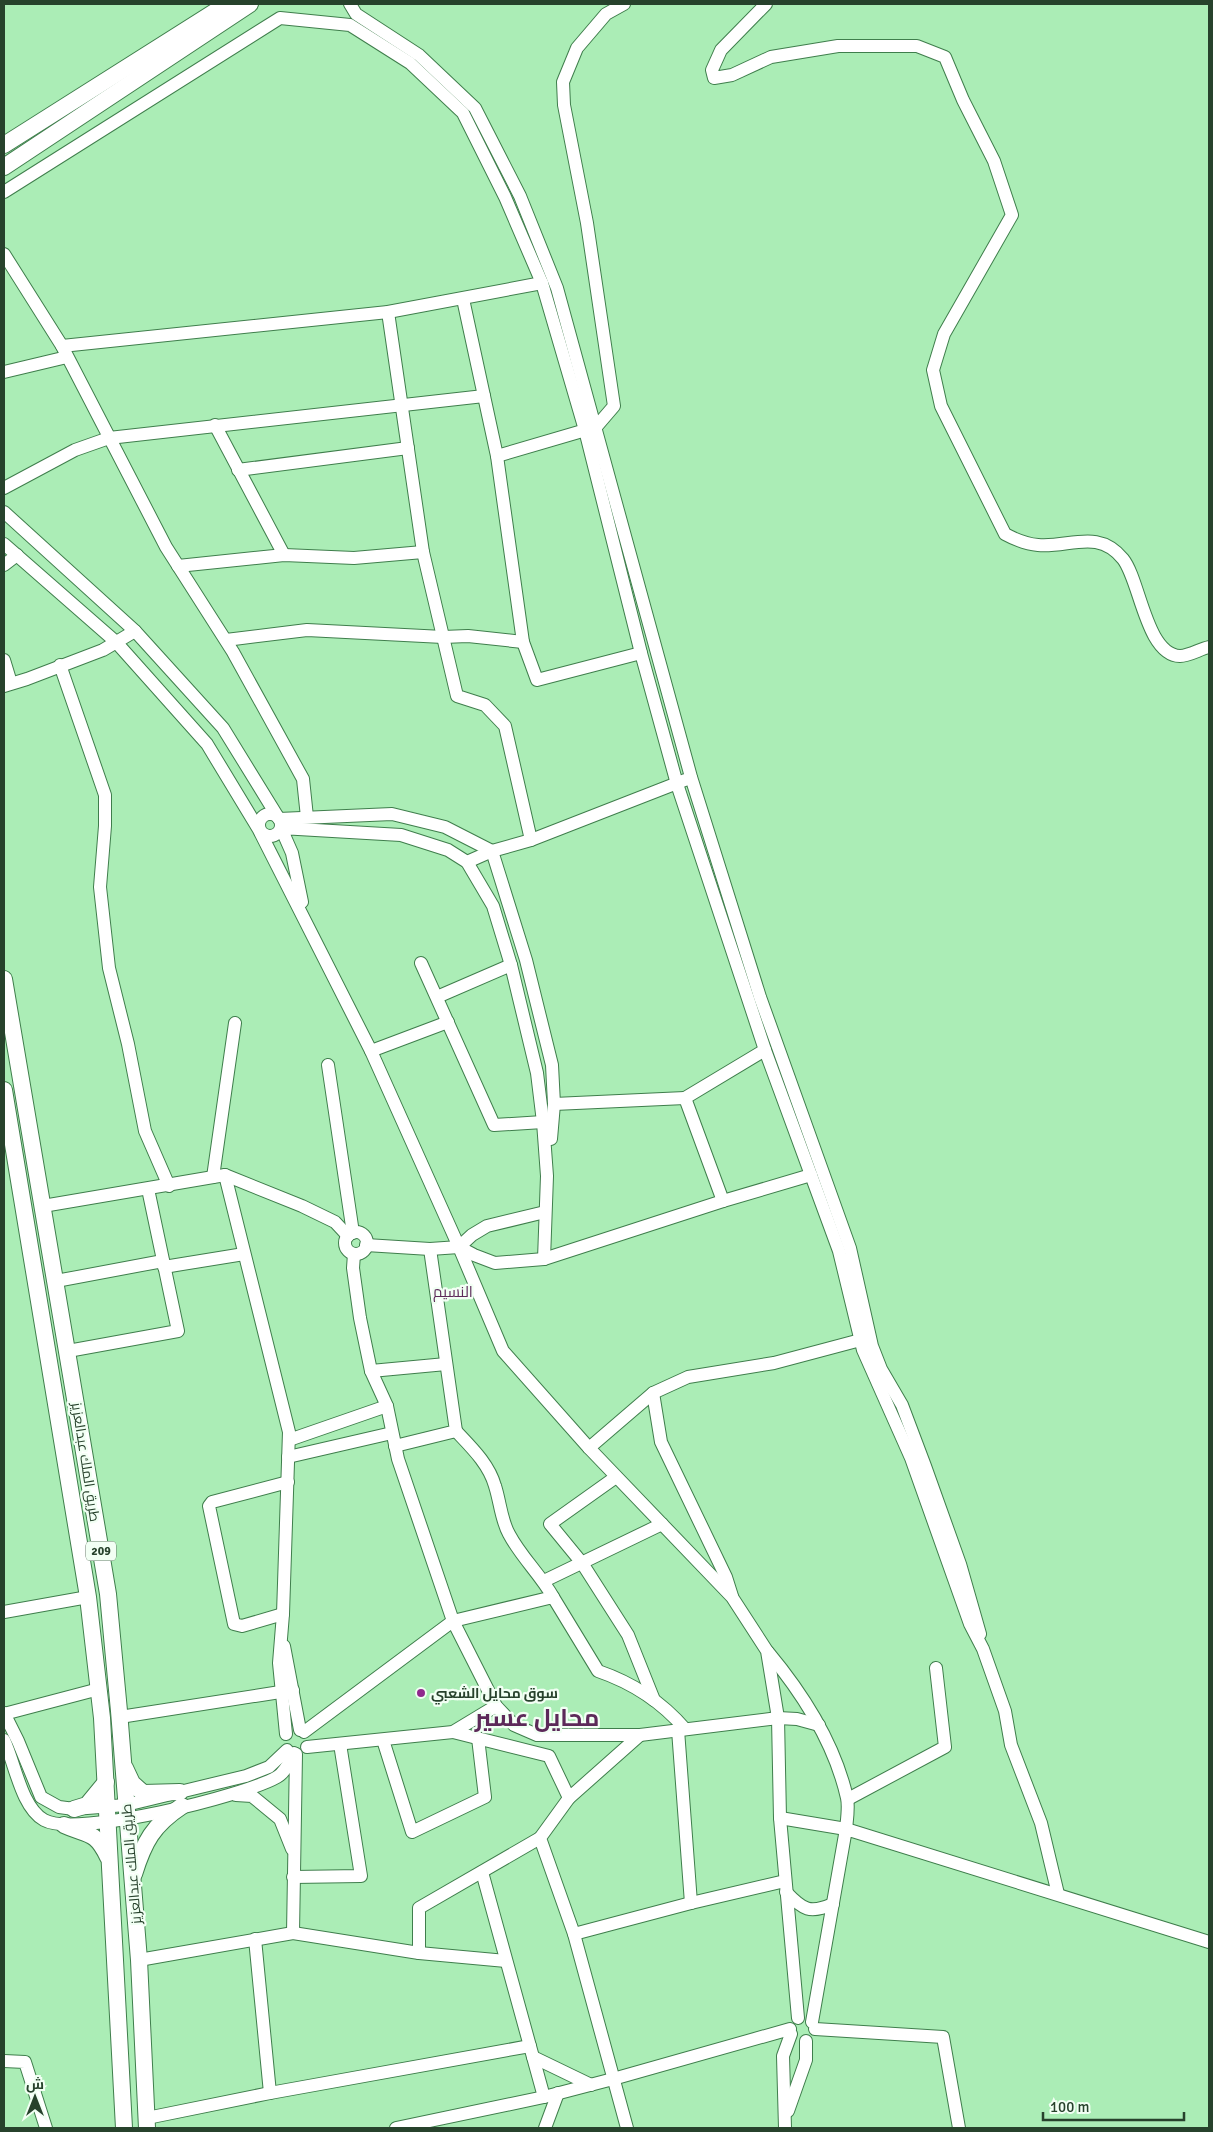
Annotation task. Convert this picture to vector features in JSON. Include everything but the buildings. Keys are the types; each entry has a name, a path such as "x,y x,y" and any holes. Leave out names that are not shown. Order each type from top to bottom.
{"main road":[{"path":"4,145 228,4"},
{"path":"4,167 250,4"},
{"name":"طريق الملك عبدالعزيز","path":"4,979 108,1594 120,1717 139,1960 147,2123"},
{"name":"طريق الملك عبدالعزيز","path":"4,1090 88,1597 99,1689 106,1782 124,2128"},
{"path":"123,1763 132,1783 143,1793 181,1799"},
{"path":"74,1809 87,1805 106,1782"},
{"path":"132,1881 141,1853 153,1831 181,1799"},
{"path":"64,1825 90,1833 100,1843 109,1858"}],"street":[{"path":"350,4 356,14 419,55 475,108 520,196 557,288 641,653 678,784 765,1050 839,1251 865,1339 911,1458 970,1624 983,1649 1005,1712 1011,1745 1041,1823 1058,1894"},
{"path":"497,456 590,428 614,406 588,223 564,105 563,82 577,48 606,14 624,4"},
{"path":"766,4 721,50 712,70 714,78 732,75 772,57 838,46 917,46 945,57 963,100 994,161 1012,216 944,334 933,370 941,406 1006,534 1021,542 1039,545 1091,540 1108,545 1124,559 1149,625 1165,651 1180,656 1209,647"},
{"path":"4,192 280,18 350,25 410,63 463,113 505,197 542,283 590,428 691,777 760,997 850,1248 865,1339"},
{"path":"4,254 65,352 166,547 226,640 303,779 307,817"},
{"path":"4,372 65,352 388,312 542,283"},
{"path":"463,299 497,456 523,642 537,680 641,653"},
{"path":"388,312 423,552 457,696 485,705 505,726 531,840"},
{"path":"4,488 75,450 109,438 484,396"},
{"path":"215,425 284,555"},
{"path":"238,470 408,448"},
{"path":"4,512 135,631 223,728 280,823 292,853 306,919"},
{"path":"4,544 116,642 207,744 260,830 371,1051 459,1247 503,1351 589,1448 732,1597 767,1651 786,1674 819,1724 848,1799 846,1829 812,2037 806,2041 796,2040 790,2032"},
{"path":"178,566 284,555 354,558 423,552"},
{"path":"4,565 17,555"},
{"path":"226,640 307,630 443,637 468,636 523,642"},
{"path":"4,660 8,684 103,650 135,631"},
{"path":"60,665 105,795 105,826 100,887 108,968 128,1044 145,1131 169,1186"},
{"path":"467,862 531,840 678,784 691,777"},
{"path":"274,814 280,823 274,836 263,834 260,830 260,820 264,815 274,814"},
{"path":"280,823 307,817 392,814 445,827 492,852 526,960 552,1065 554,1104 547,1176 544,1259"},
{"path":"280,823 401,835 448,850 467,862 493,906 511,965 537,1073 547,1176"},
{"path":"421,963 494,1125 543,1122"},
{"path":"437,997 511,965"},
{"path":"371,1051 448,1022"},
{"path":"235,1023 219,1176 244,1254 289,1432 282,1614 288,1691 284,1741 296,1751 340,1744 453,1732 550,1756 569,1798"},
{"path":"554,1104 685,1098 765,1050"},
{"path":"328,1065 350,1235"},
{"path":"685,1098 723,1201"},
{"path":"366,1245 430,1249 459,1247 474,1255 495,1262 544,1259 723,1201 811,1175"},
{"path":"43,1206 148,1190 219,1176 302,1206 335,1222 350,1235"},
{"path":"68,1351 178,1331 148,1190"},
{"path":"459,1247 472,1235 487,1226 545,1212"},
{"path":"359,1233 364,1237 366,1245 361,1252 354,1254 346,1248 345,1242 350,1235 359,1233"},
{"path":"430,1249 456,1431 480,1456 495,1484 508,1532 525,1559 544,1581 598,1671 621,1678 668,1709 682,1730 691,1903"},
{"path":"56,1281 244,1254"},
{"path":"354,1254 353,1268 360,1318 372,1371 387,1406 398,1459 453,1620 496,1706 514,1725 537,1734 640,1735 778,1718 797,1719 819,1724"},
{"path":"589,1448 653,1392 688,1377 774,1363 865,1339"},
{"path":"372,1371 446,1364"},
{"path":"653,1392 661,1442 726,1577 732,1597"},
{"path":"289,1440 387,1406"},
{"path":"288,1457 456,1431"},
{"path":"616,1477 550,1524 582,1563 628,1635 654,1700"},
{"path":"282,1614 242,1626 234,1624 209,1506 212,1502 288,1482"},
{"path":"544,1581 662,1524"},
{"path":"4,1612 88,1597"},
{"path":"286,1734 293,1729 302,1731 453,1620 553,1597"},
{"path":"767,1651 778,1718 780,1818 798,2018"},
{"path":"848,1799 945,1747 936,1668"},
{"path":"99,1689 4,1713 18,1741 41,1797 59,1807 107,1815"},
{"path":"120,1717 288,1691"},
{"path":"4,1740 26,1800 34,1812 43,1820 64,1825 181,1799 268,1767 296,1751 308,1739 302,1731 288,1691"},
{"path":"453,1732 496,1706"},
{"path":"419,1953 419,1908 540,1838 569,1798 640,1735"},
{"path":"383,1740 412,1832 485,1797 478,1738"},
{"path":"293,1876 362,1876 340,1744"},
{"path":"228,1795 278,1777 285,1771 296,1751"},
{"path":"293,1933 296,1751"},
{"path":"181,1799 228,1795 252,1796 280,1819 294,1856"},
{"path":"780,1818 846,1829 1209,1942"},
{"path":"540,1838 574,1934 627,2128"},
{"path":"482,1872 544,2097"},
{"path":"574,1934 691,1903 786,1887"},
{"path":"786,1887 802,1908 818,1910 833,1904"},
{"path":"139,1960 293,1933 419,1953 506,1961"},
{"path":"255,1939 270,2093"},
{"path":"786,2123 783,2056 792,2022 798,2018 806,2018 814,2026 943,2037 959,2128"},
{"path":"396,2128 544,2097 790,2032"},
{"path":"786,2123 806,2060 806,2041"},
{"path":"147,2123 270,2093 531,2052 591,2085"},
{"path":"4,2060 24,2062 46,2128"},
{"path":"545,2128 558,2093"}],"place":[{"name":"سوق محايل الشعبي","path":"421,1693"}],"district":[{"name":"النسيم","path":"453,1292"},
{"name":"محايل عسير","path":"537,1718"}]}
